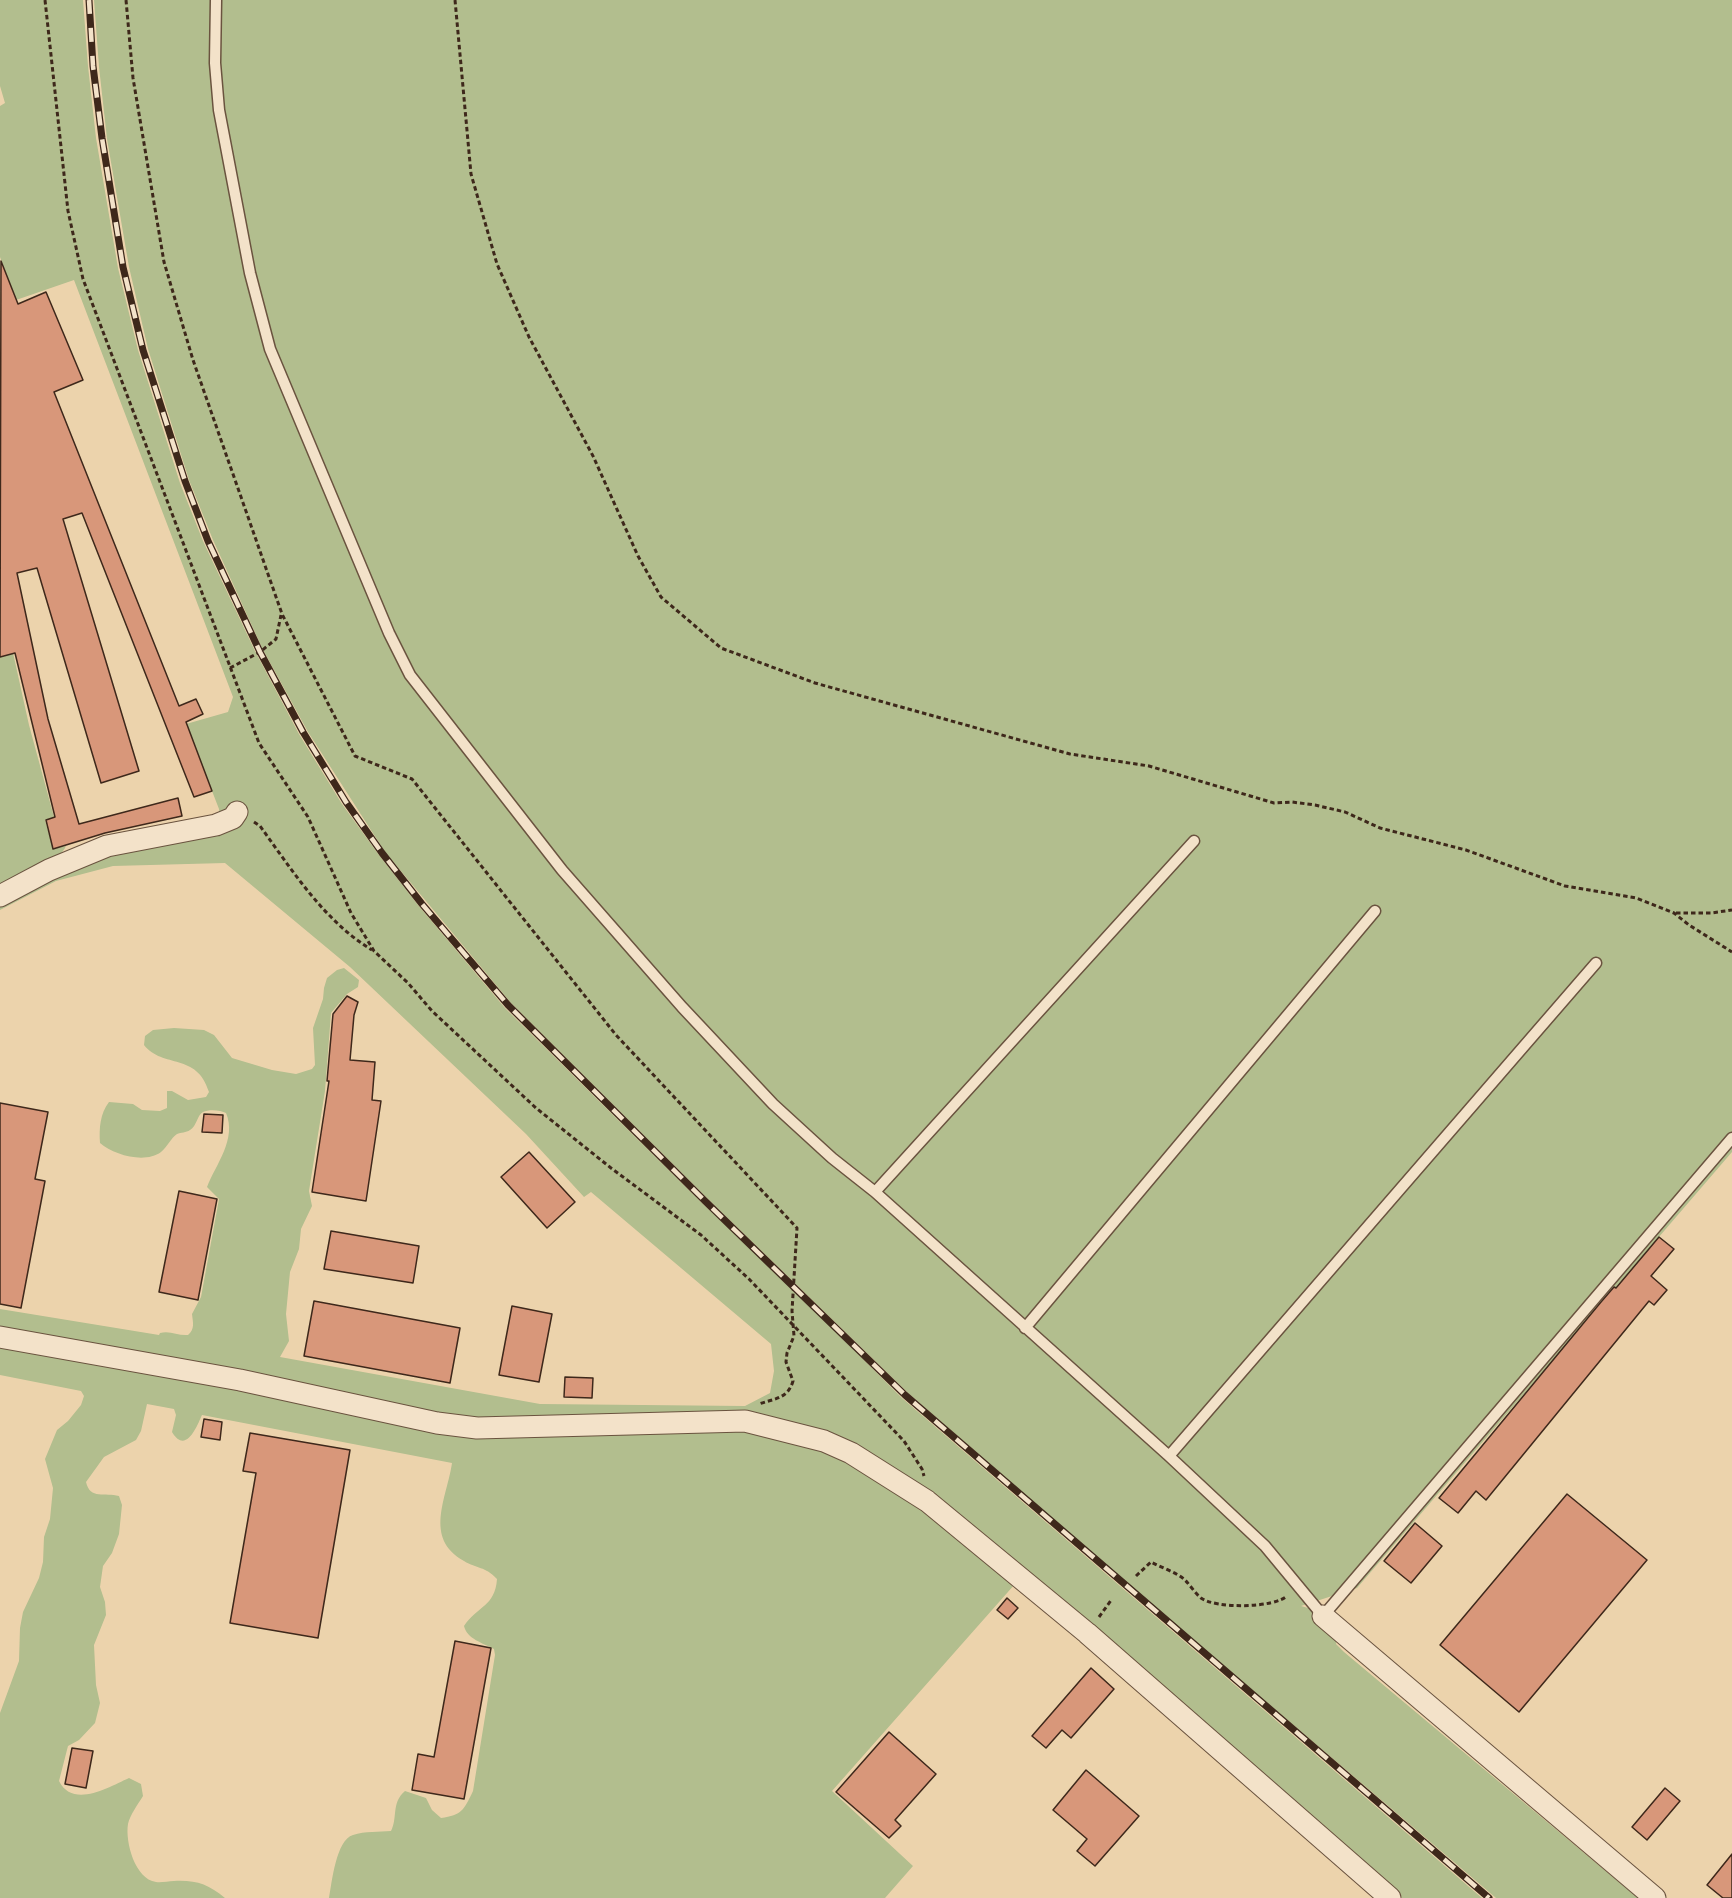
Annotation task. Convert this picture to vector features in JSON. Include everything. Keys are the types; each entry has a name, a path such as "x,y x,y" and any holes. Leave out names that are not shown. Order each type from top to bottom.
{"street":[{"path":"0,896 49,870 107,846 216,825 233,818 237,812"},
{"path":"0,1337 240,1380 457,1426 477,1428 745,1421 824,1441 851,1453 927,1501 1087,1633 1390,1898"},
{"path":"1323,1616 1655,1898"}],"lane":[{"path":"216,0 215,63 219,110 250,273 270,349 384,623 410,675 562,870 682,1007 773,1104 832,1158 875,1192 1169,1456 1265,1546 1323,1616 1732,1138"},
{"path":"875,1192 1194,841"},
{"path":"1025,1328 1375,911"},
{"path":"1169,1456 1596,963"}],"path":[{"path":"45,0 68,211 83,279 259,743 308,817 351,913 374,951"},
{"path":"126,0 133,78 164,262 194,360 282,614 355,756 412,779 616,1035 797,1228 792,1311 794,1325 786,1362 793,1381 791,1388 780,1397 754,1407 745,1421"},
{"path":"455,0 471,174 497,264 530,337 593,456 638,556 661,597 721,648 815,683 1070,754 1149,766 1274,803 1292,802 1344,812 1380,828 1466,850 1565,886 1636,898 1674,913 1732,952"},
{"path":"230,668 260,652 276,639 282,614"},
{"path":"237,812 260,826 309,892 356,941 374,951 408,982 432,1011 536,1108 611,1168 701,1235 750,1279 904,1441 922,1469 927,1483 927,1501"},
{"path":"1674,913 1711,913 1732,910"},
{"path":"1136,1576 1151,1563 1183,1578 1202,1598 1218,1605 1253,1605 1282,1601 1298,1586"}],"green space":[{"path":"0,0 83,0 96,138 118,268 138,350 180,483 203,541 255,651 299,734 342,804 418,905 505,1008 902,1398 1482,1898 1402,1898 1151,1681 936,1500 775,1422 482,1421 0,1330 0,1309 159,1335 164,1332 184,1335 190,1333 193,1326 192,1314 201,1297 219,1199 207,1187 227,1142 229,1123 226,1113 215,1110 203,1112 192,1128 187,1132 177,1134 161,1152 154,1156 138,1158 113,1151 100,1143 100,1127 104,1111 109,1102 133,1104 142,1110 160,1111 167,1108 167,1091 172,1091 188,1100 206,1097 209,1092 204,1079 196,1071 160,1057 144,1045 145,1036 153,1030 174,1028 204,1030 214,1035 232,1058 272,1070 296,1074 312,1069 315,1065 313,1028 323,999 327,978 337,970 344,968 359,980 358,987 347,994 331,1013 325,1091 309,1191 312,1206 301,1229 299,1249 290,1272 286,1314 289,1341 280,1357 540,1404 745,1406 770,1393 774,1371 771,1344 591,1192 584,1197 526,1134 350,967 225,863 113,866 56,881 0,910 0,901 76,862 221,829 219,809 186,724 228,712 233,697 74,280 16,300 0,257 0,106 5,103 0,86"},
{"path":"94,0 1732,0 1732,1152 1357,1588 1301,1606 1315,1610 1337,1638 1336,1644 1344,1652 1638,1898 1496,1898 908,1393 511,1003 385,852 308,732 262,648 213,540 189,480 148,349 129,267 107,139"},
{"path":"0,594 29,725 54,817 45,820 53,849 66,846 56,858 47,864 0,888"},
{"path":"0,1345 239,1388 436,1431 744,1428 822,1448 929,1511 1015,1584 832,1791 913,1866 885,1898 329,1898 342,1845 347,1838 353,1835 391,1831 396,1805 405,1791 426,1798 432,1810 441,1818 458,1813 467,1803 473,1791 495,1655 494,1649 468,1634 464,1626 489,1601 496,1588 497,1579 485,1570 464,1561 452,1552 444,1541 441,1516 452,1463 202,1415 190,1436 182,1441 172,1432 176,1415 174,1409 147,1404 141,1431 136,1440 104,1457 86,1482 88,1488 95,1493 119,1496 122,1505 119,1534 112,1553 103,1566 100,1587 106,1615 94,1645 96,1685 100,1703 95,1723 79,1740 68,1746 59,1781 73,1794 82,1795 102,1790 129,1778 141,1784 143,1796 130,1817 127,1832 133,1859 142,1874 156,1882 195,1882 213,1889 225,1898 0,1898 0,1713 19,1661 23,1612 39,1578 43,1562 44,1537 50,1519 53,1488 45,1459 57,1430 81,1405 84,1396 81,1391 0,1375"}],"building":[{"path":"1,261 18,304 46,292 83,380 54,392 179,706 196,699 203,714 186,722 212,791 194,797 82,513 63,519 139,771 101,783 37,568 17,573 48,719 79,824 178,798 182,816 105,833 53,849 46,820 55,817 15,653 0,657"},
{"path":"347,996 358,1002 354,1015 350,1060 375,1062 372,1100 381,1101 366,1201 312,1192 329,1081 327,1081 333,1014"},
{"path":"0,1103 48,1112 35,1179 45,1181 21,1308 0,1304"},
{"path":"204,1114 223,1115 222,1133 202,1132"},
{"path":"529,1152 575,1202 547,1228 501,1177"},
{"path":"179,1191 217,1199 198,1300 159,1292"},
{"path":"331,1231 419,1246 413,1283 324,1269"},
{"path":"1659,1237 1674,1249 1651,1276 1667,1290 1654,1305 1649,1301 1486,1500 1476,1491 1458,1513 1439,1498 1601,1302 1614,1287 1616,1288"},
{"path":"314,1301 460,1328 450,1383 304,1356"},
{"path":"512,1306 552,1314 539,1382 499,1375"},
{"path":"565,1377 593,1378 592,1398 564,1397"},
{"path":"204,1419 222,1422 220,1440 201,1437"},
{"path":"250,1433 350,1450 318,1638 230,1623 256,1473 243,1471"},
{"path":"1567,1494 1647,1560 1519,1712 1440,1645"},
{"path":"1415,1523 1442,1546 1411,1583 1384,1561"},
{"path":"1007,1598 1018,1608 1008,1619 997,1610"},
{"path":"455,1641 491,1648 464,1799 412,1790 418,1754 434,1757"},
{"path":"1091,1668 1114,1689 1071,1738 1062,1730 1046,1748 1032,1736"},
{"path":"889,1732 936,1774 895,1820 901,1826 889,1838 836,1792"},
{"path":"72,1748 93,1751 86,1788 65,1784"},
{"path":"1086,1770 1139,1816 1095,1866 1077,1851 1087,1839 1053,1810"},
{"path":"1665,1788 1680,1801 1647,1840 1632,1827"},
{"path":"1732,1854 1732,1898 1723,1898 1707,1885"}],"railway":[{"path":"89,0 93,66 102,138 123,267 143,350 185,481 208,541 260,652 303,732 346,802 382,853 508,1005 905,1395 1489,1898"}]}
